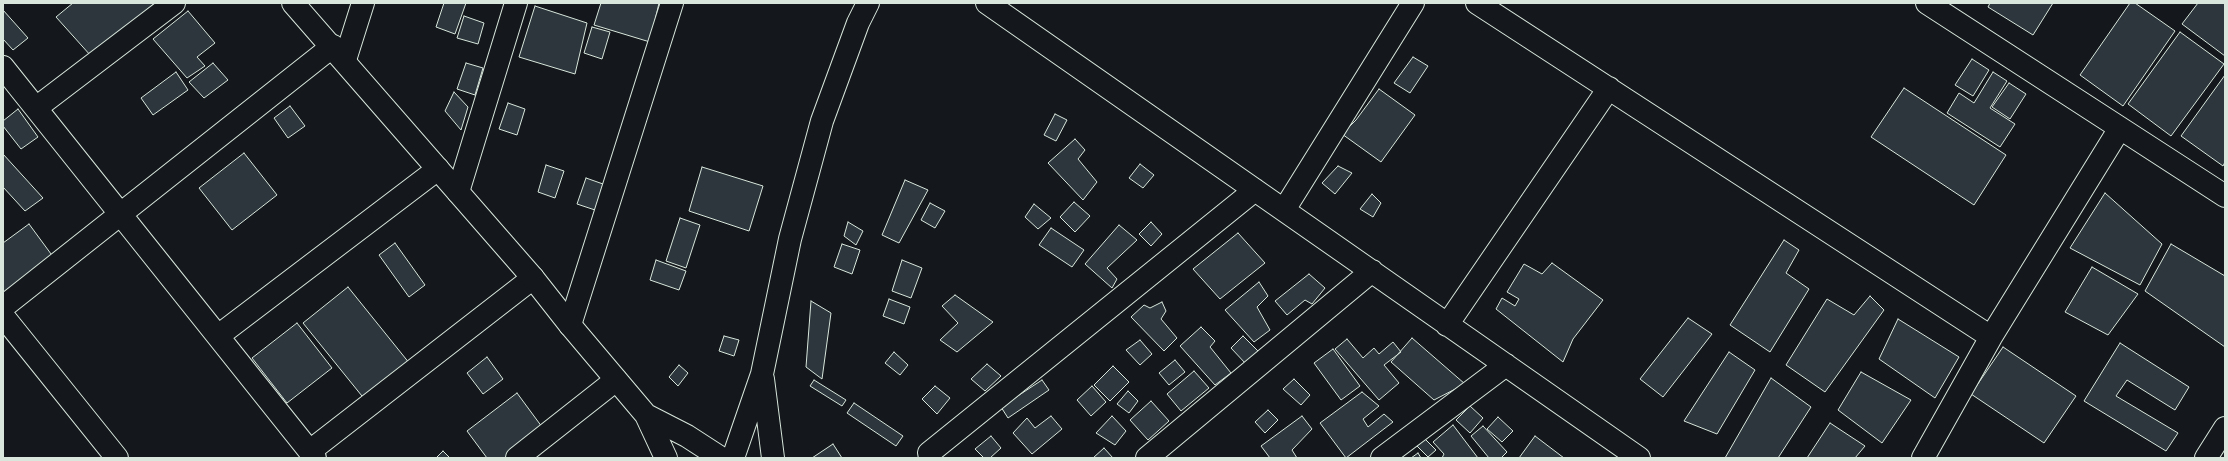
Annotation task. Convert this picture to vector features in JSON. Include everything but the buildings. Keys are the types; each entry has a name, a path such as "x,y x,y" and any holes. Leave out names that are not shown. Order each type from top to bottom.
{"street":[{"path":"36,108 174,3"},
{"path":"293,3 339,53 533,278 570,325 646,415 666,458"},
{"path":"3,307 120,214 339,53 363,3"},
{"path":"458,192 516,3"},
{"path":"570,325 672,3"},
{"path":"733,458 762,374 790,239 822,121 858,23 868,3"},
{"path":"987,3 1372,271 1635,457"},
{"path":"1284,210 1413,3"},
{"path":"1477,3 1991,337"},
{"path":"1927,3 2225,196"},
{"path":"3,67 312,455 533,278"},
{"path":"1447,325 1609,88"},
{"path":"1923,458 1991,337 2120,128"},
{"path":"218,336 438,169"},
{"path":"928,456 1255,190"},
{"path":"1148,458 1372,271"},
{"path":"3,316 117,458"},
{"path":"1382,458 1506,365"},
{"path":"762,374 773,458"},
{"path":"517,458 616,380"},
{"path":"646,415 687,436 721,458"},
{"path":"2206,458 2225,428"}]}
